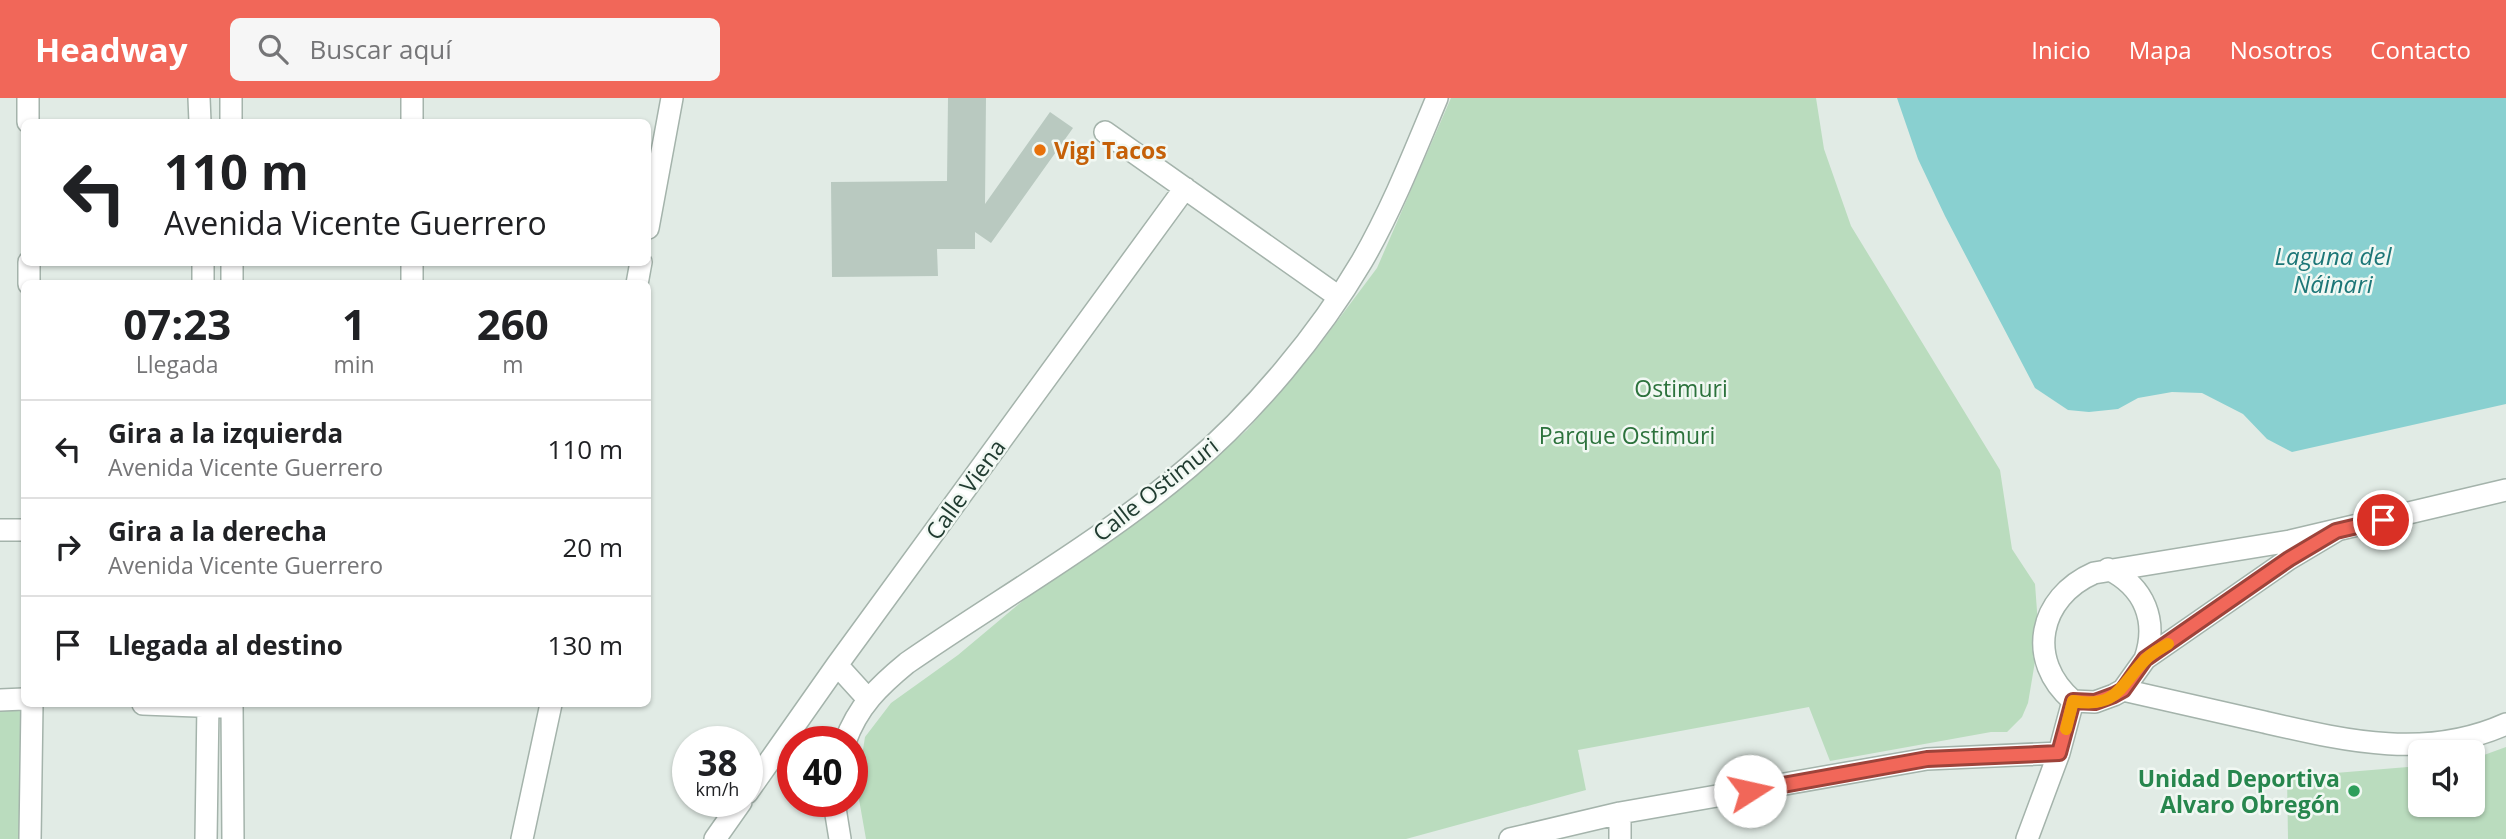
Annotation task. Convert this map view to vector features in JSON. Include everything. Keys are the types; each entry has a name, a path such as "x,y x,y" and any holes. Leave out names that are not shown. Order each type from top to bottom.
{"street":[{"path":"28,98 28,119"},
{"path":"199,98 200,119"},
{"path":"231,98 232,119"},
{"path":"412,98 412,119"},
{"path":"651,212 672,98"},
{"name":"Calle Ostimuri","path":"851,726 867,698 907,663 1087,542 1189,467 1258,398 1339,297 1383,222 1437,98"},
{"path":"1105,132 1339,297"},
{"name":"Calle Viena","path":"763,770 836,664 1185,188"},
{"path":"2336,531 2289,559 2145,659 2123,690 2095,702 2073,701 2054,681 2044,653 2046,624 2051,610 2069,587 2081,579 2108,569 2336,531 2506,490"},
{"path":"0,530 21,530"},
{"path":"2108,569 2131,584 2146,606 2151,633 2145,659"},
{"path":"836,664 867,698"},
{"path":"2123,690 2364,743 2426,745 2451,742 2506,724"},
{"path":"0,700 21,699"},
{"path":"2027,839 2059,753 2073,701"},
{"path":"30,839 32,707"},
{"path":"206,839 208,707"},
{"path":"232,707 233,839"},
{"path":"522,839 550,707"},
{"path":"1510,839 1620,814 1927,759 2059,753"},
{"path":"1620,814 1620,839"},
{"path":"715,839 730,817"},
{"path":"836,817 840,839"}],"green space":[{"name":"Parque Ostimuri","path":"1451,98 1816,98 1824,149 1851,226 2000,470 2012,549 2035,584 2039,638 2028,703 2022,717 2007,732 1991,732 1830,761 1809,707 1578,750 1586,790 1406,839 866,839 862,817 868,817 868,733 891,703 958,655 1056,573 1172,495 1247,430 1314,352 1377,268"},
{"path":"0,699 21,699 21,707 24,707 28,839 0,839"},
{"name":"Unidad Deportiva Alvaro Obregón","path":"2506,747 2506,839 2288,839 2287,777 2408,767 2408,817 2485,817 2485,755"}],"water":[{"name":"Laguna del Náinari","path":"1897,98 2506,98 2506,404 2292,452 2267,439 2243,414 2202,393 2172,392 2138,398 2118,409 2089,412 2068,410 2035,388 1945,216 1918,159"}],"building":[{"path":"948,98 986,98 985,204 1050,112 1073,128 991,243 975,232 975,249 937,249 938,276 832,277 831,182 947,181"}],"slow traffic":[{"path":"2066,729 2073,701 2095,702 2123,690 2145,659 2168,644"}],"place":[{"name":"Vigi Tacos","path":"1040,150"},
{"name":"Unidad Deportiva Alvaro Obregón","path":"2354,791"}],"route":[{"path":"1750,791 1927,759 2003,753 2059,753 2073,701 2095,702 2123,690 2145,659 2289,559 2336,531 2383,520"}],"park label":[{"name":"Ostimuri","path":"1681,388"}]}
